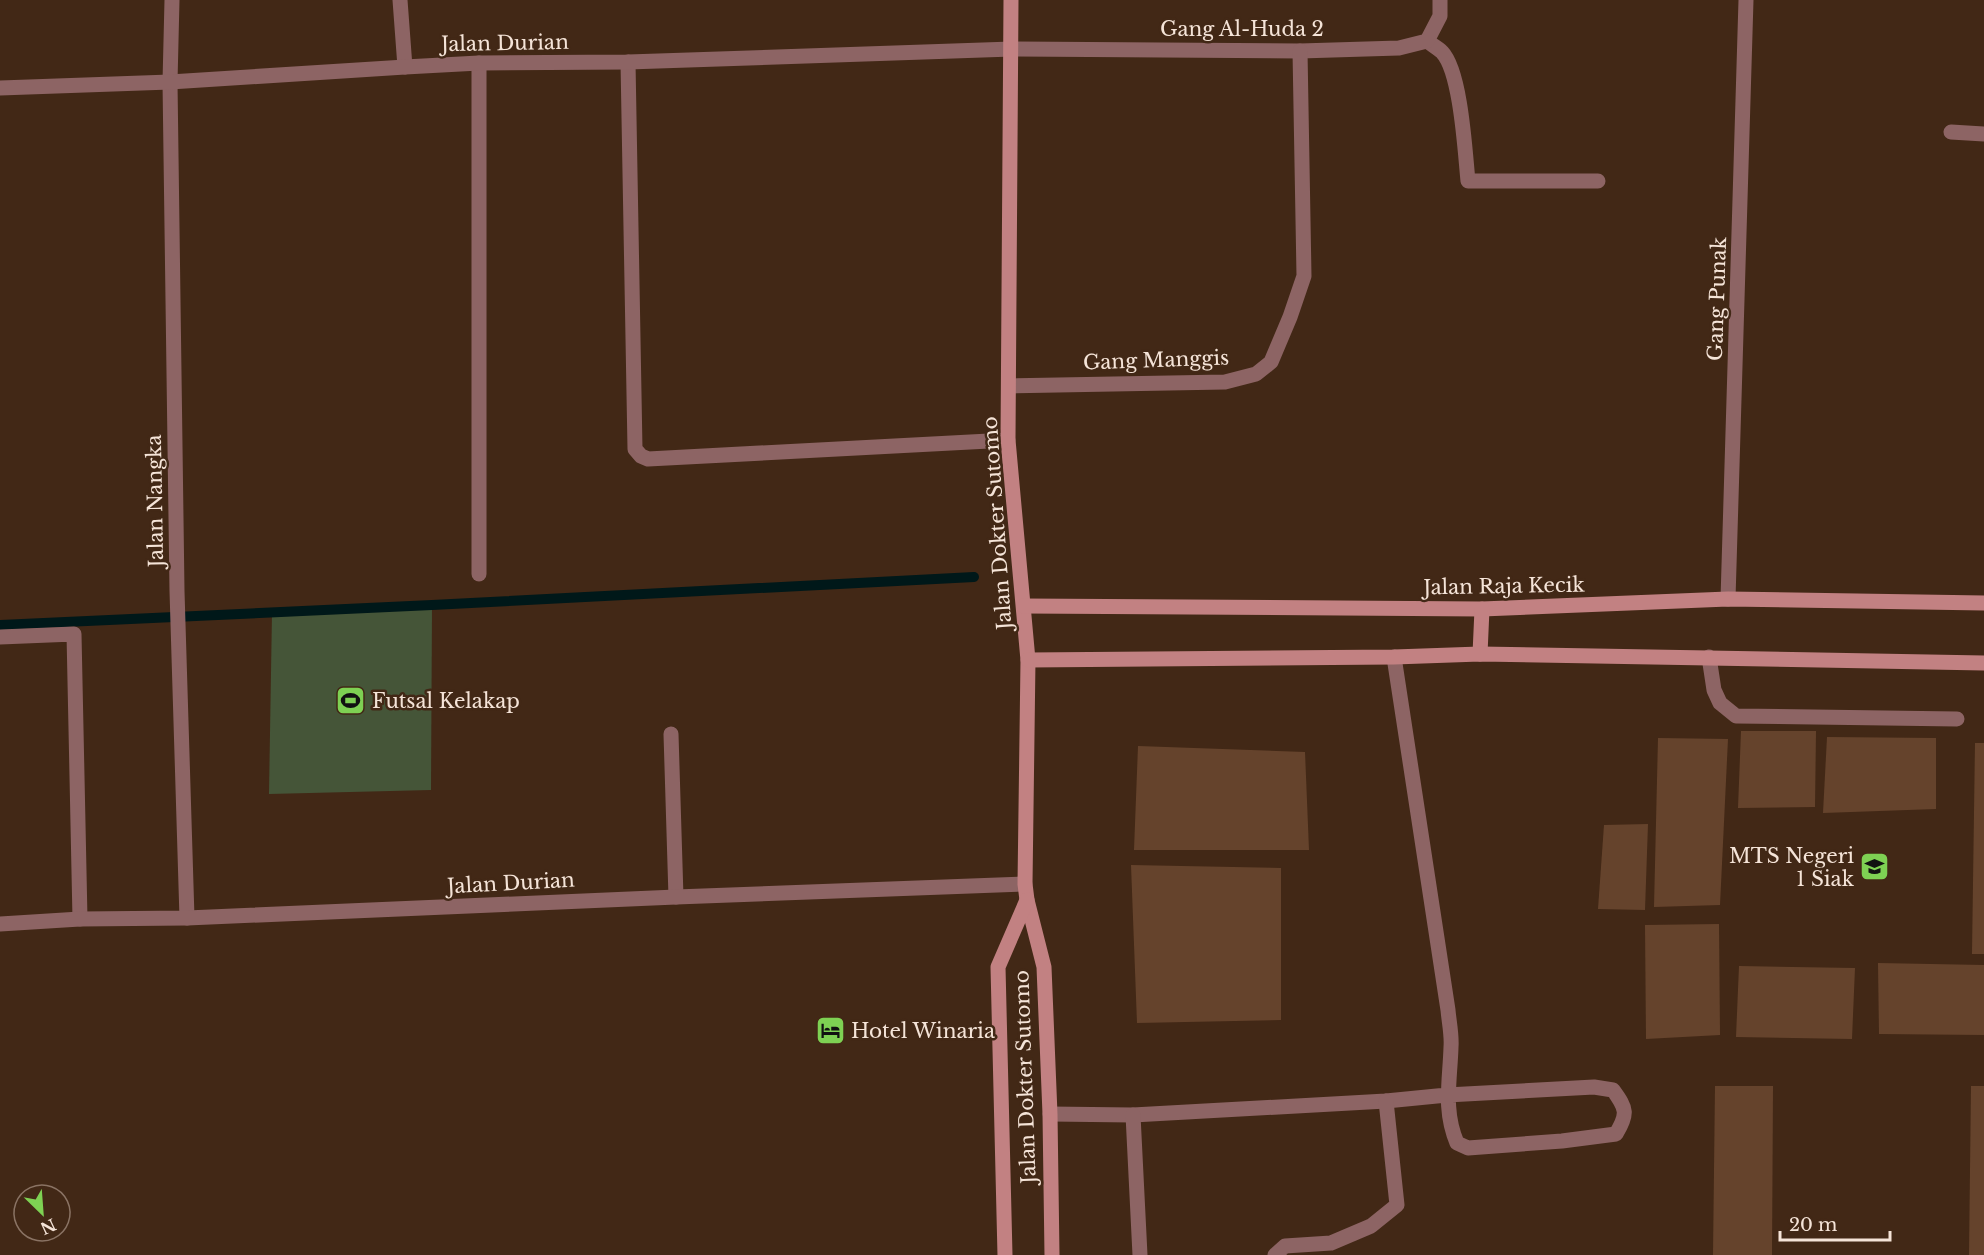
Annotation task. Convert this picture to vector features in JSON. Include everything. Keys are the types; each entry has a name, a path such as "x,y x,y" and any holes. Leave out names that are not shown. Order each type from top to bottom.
{"main road":[{"name":"Jalan Dokter Sutomo","path":"1011,0 1008,440 1028,660 1025,884 1044,967 1050,1114 1052,1255"},
{"name":"Jalan Raja Kecik","path":"1024,606 1482,609 1728,599 1984,603"},
{"path":"1480,654 1482,609"},
{"path":"1028,660 1394,657 1480,654 1984,663"},
{"name":"Jalan Dokter Sutomo","path":"1005,1255 998,967 1027,900"}],"street":[{"name":"Jalan Nangka","path":"172,0 170,82 177,591 187,918"},
{"path":"400,0 405,66"},
{"path":"1440,0 1440,16 1427,41 1443,53 1454,75 1468,181 1598,181"},
{"name":"Gang Punak","path":"1728,599 1746,0"},
{"name":"Gang Al-Huda 2","path":"1012,49 1300,51 1399,48 1427,41"},
{"name":"Jalan Durian","path":"0,88 170,82 479,63 628,62 1012,49"},
{"name":"Gang Manggis","path":"1009,386 1225,382 1256,374 1271,362 1304,276 1300,51"},
{"path":"628,62 635,448 641,456 648,459 1008,440"},
{"path":"479,63 479,574"},
{"path":"1951,132 1984,134"},
{"path":"0,637 74,634 80,919"},
{"path":"1050,1114 1133,1114 1386,1101 1447,1095 1594,1087 1613,1090 1623,1104 1625,1119 1616,1134 1562,1141 1468,1148 1457,1143 1450,1127 1447,1095 1451,1045 1448,1010 1394,657"},
{"path":"1709,657 1714,690 1720,704 1736,716 1957,719"},
{"path":"671,734 676,897"},
{"name":"Jalan Durian","path":"0,924 80,919 187,918 1025,884"},
{"path":"1275,1255 1286,1246 1331,1243 1371,1226 1397,1204 1386,1101"},
{"path":"1133,1114 1140,1255"}],"green space":[{"name":"Futsal Kelakap","path":"432,605 431,790 269,794 272,613"}],"building":[{"path":"1741,731 1816,731 1815,807 1738,808"},
{"path":"1827,737 1936,738 1936,809 1823,813"},
{"path":"1658,738 1728,739 1720,905 1654,907"},
{"path":"1975,743 1984,743 1984,954 1972,954"},
{"path":"1138,746 1305,752 1309,850 1134,850"},
{"path":"1648,824 1645,910 1598,909 1604,825"},
{"path":"1131,865 1281,868 1281,1020 1137,1023"},
{"path":"1719,924 1720,1035 1646,1039 1645,925"},
{"path":"1878,963 1984,965 1984,1035 1879,1034"},
{"path":"1739,966 1855,968 1852,1039 1736,1037"},
{"path":"1715,1086 1773,1086 1772,1255 1713,1255"},
{"path":"1971,1086 1984,1086 1984,1255 1969,1255"}],"waterway":[{"path":"0,625 974,577"}],"place":[{"name":"Futsal Kelakap","path":"351,701"},
{"name":"MTS Negeri 1 Siak","path":"1875,867"},
{"name":"Hotel Winaria","path":"830,1031"}]}
